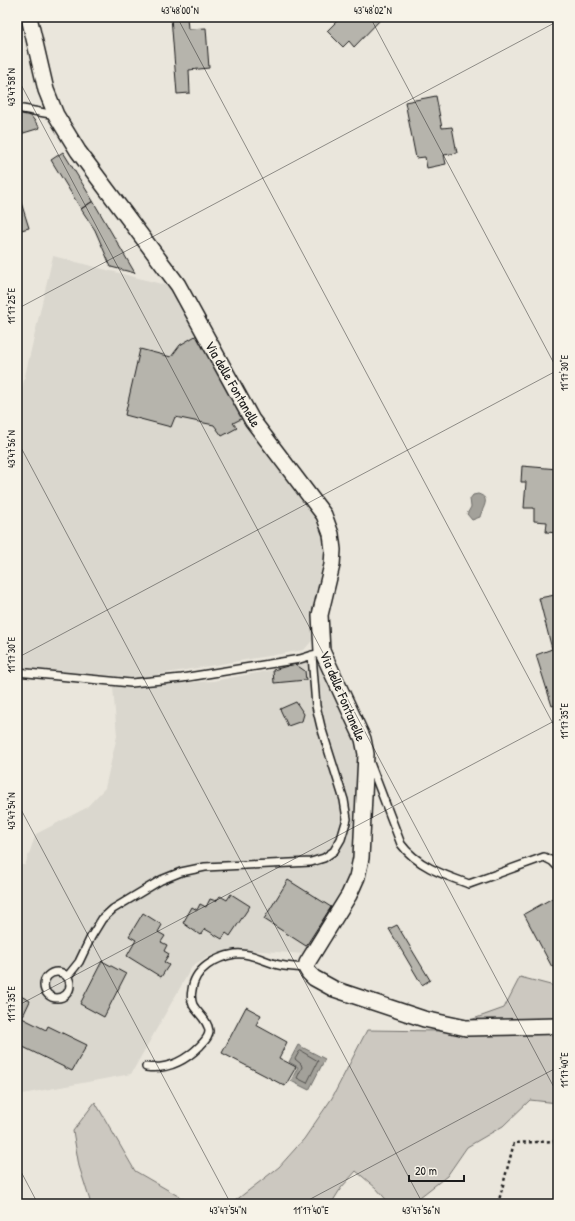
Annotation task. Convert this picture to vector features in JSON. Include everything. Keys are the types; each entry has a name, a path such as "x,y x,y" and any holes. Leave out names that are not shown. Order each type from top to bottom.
{"street":[{"name":"Via delle Fontanelle","path":"29,17 46,90 56,115 78,151 178,285 252,420 324,515 332,534 332,565 320,616 317,653 363,739 366,754 361,858 357,877 349,895 307,963 306,968"},
{"path":"306,968 314,978 334,989 424,1019 466,1028 558,1026"}],"lane":[{"path":"17,108 56,115"},
{"path":"17,672 131,682 182,678 300,659 317,653 316,706 321,727 344,800 347,819 341,839 334,851 324,858 311,862 205,867 181,872 161,880 113,909 102,919 91,936 80,962 67,976"},
{"path":"366,754 400,844 407,852 434,870 469,884 544,857 558,866"},
{"path":"146,1066 156,1068 178,1063 193,1052 208,1037 209,1030 206,1023 193,1005 191,996 196,976 203,968 213,961 237,954 246,954 280,965 306,968"}],"path":[{"path":"498,1204 514,1143 558,1141"}],"shaded area":[{"path":"53,256 169,286 245,417 326,528 328,551 316,636 304,650 137,678 17,667 17,410"},
{"path":"319,659 353,734 359,754 359,841 351,876 305,954 233,949 208,957 193,965 131,1074 17,1095 17,865 25,865 36,834 86,808 105,788 117,736 113,687 213,681 273,670"},
{"path":"520,977 558,987 558,1103 530,1100 503,1126 467,1147 447,1176 411,1204 390,1204 376,1188 356,1171 341,1188 331,1204 231,1204 279,1167 304,1139 332,1098 367,1030 440,1031 504,1008"},
{"path":"95,1102 135,1171 185,1200 199,1204 91,1204 79,1166 73,1131"}],"water":[{"path":"478,494 484,498 485,504 480,517 472,520 467,514 471,507 470,499 473,495"},
{"path":"298,1045 325,1059 309,1090 291,1081 298,1067 289,1062"}],"building":[{"path":"171,17 187,17 188,29 206,28 209,68 189,70 190,93 177,94"},
{"path":"341,17 383,17 354,47 349,41 343,47 327,31"},
{"path":"436,96 442,128 452,127 457,153 444,155 446,164 427,168 425,157 416,158 405,102"},
{"path":"17,113 31,116 40,128 17,135"},
{"path":"63,152 93,201 81,209 51,160"},
{"path":"19,196 29,228 17,231 17,197"},
{"path":"93,201 135,273 111,267 95,230 81,209"},
{"path":"197,335 245,417 233,423 237,428 222,436 214,425 175,417 171,427 125,415 140,349 171,357 180,345"},
{"path":"522,466 558,469 558,533 546,532 547,522 534,521 534,508 524,508 526,482 521,482"},
{"path":"555,595 558,605 558,609 554,611 558,625 558,704 552,706 536,655 552,649 539,598"},
{"path":"295,664 305,671 306,680 274,683 273,670"},
{"path":"296,702 304,714 302,721 288,726 280,709"},
{"path":"288,880 331,907 306,946 264,919"},
{"path":"231,894 250,906 230,936 226,933 222,939 205,929 200,935 183,923 192,907 197,910 200,904 206,907 210,899 216,901 220,896 227,900"},
{"path":"558,895 558,964 552,967 524,914"},
{"path":"143,913 162,925 158,932 165,936 161,942 167,945 164,951 169,954 164,962 169,965 161,977 127,956 136,940 129,936"},
{"path":"397,925 430,980 422,985 389,929"},
{"path":"102,961 126,974 104,1017 80,1004"},
{"path":"17,994 30,1001 22,1018 46,1030 48,1026 87,1045 72,1071 17,1044"},
{"path":"246,1007 261,1015 256,1025 287,1042 279,1058 296,1067 285,1086 222,1053"}]}
